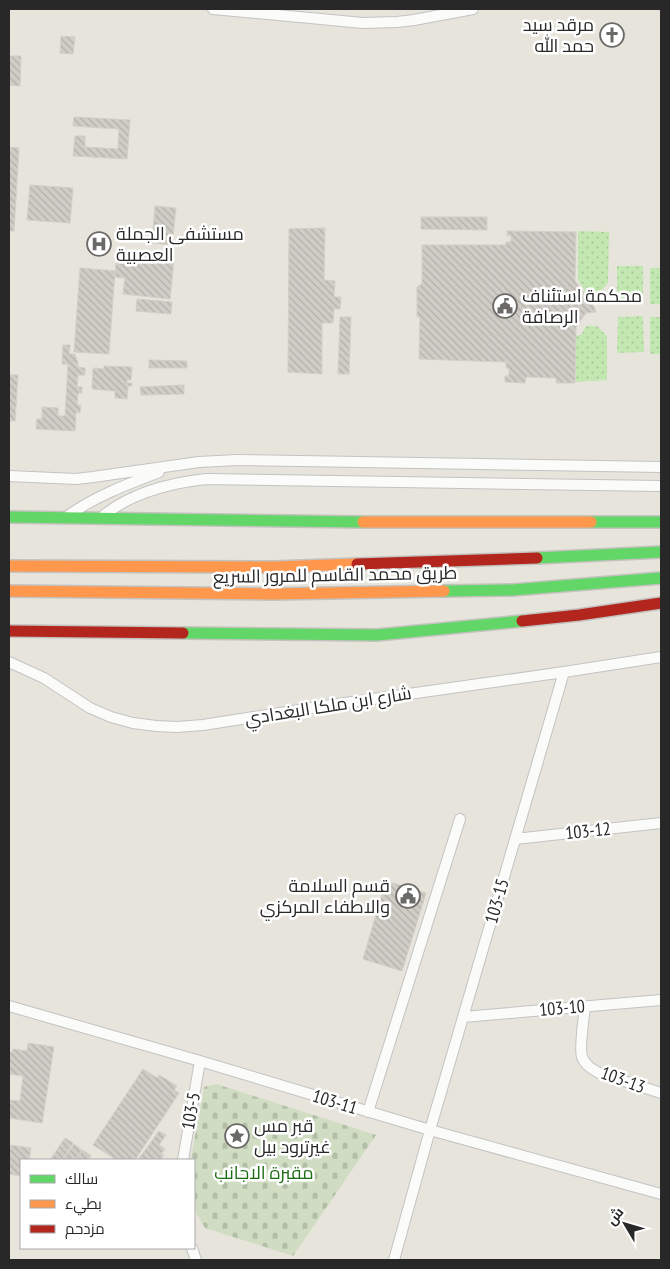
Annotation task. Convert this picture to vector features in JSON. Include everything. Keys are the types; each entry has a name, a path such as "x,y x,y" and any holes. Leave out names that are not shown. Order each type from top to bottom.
{"highway":[{"path":"9,517 377,522 661,522"},
{"name":"طريق محمد القاسم للمرور السريع","path":"9,566 275,567 661,552"},
{"name":"طريق محمد القاسم للمرور السريع","path":"9,591 273,594 512,590 661,578"},
{"path":"9,631 377,635 579,615 661,603"}],"street":[{"path":"212,9 363,23 414,20 473,9"},
{"path":"9,476 76,479 179,464 237,460 661,467"},
{"path":"65,518 101,496 179,464"},
{"path":"101,518 115,508 145,493 178,483 206,479 661,486"},
{"name":"شارع ابن ملكا البغدادي","path":"9,662 44,678 90,708 111,717 156,726 177,727 203,725 661,657"},
{"name":"103-15","path":"394,1260 430,1130 564,672"},
{"path":"368,1112 460,819"},
{"name":"103-12","path":"515,839 661,823"},
{"name":"103-10","path":"463,1018 661,1000"},
{"name":"103-11","path":"9,1006 430,1130 661,1194"},
{"name":"103-13","path":"585,1006 581,1049 582,1057 586,1064 599,1073 661,1094"},
{"name":"103-5","path":"183,1159 200,1061"},
{"path":"650,1090 661,1089"}],"green space":[{"path":"578,231 609,232 608,283 598,294 586,293 578,280"},
{"path":"617,266 643,266 643,303 617,303"},
{"path":"650,268 661,268 661,304 650,304"},
{"path":"643,316 644,352 617,353 618,317"},
{"path":"650,317 661,317 661,354 650,354"},
{"path":"586,326 597,326 607,336 607,380 576,382 576,336 581,335"},
{"name":"مقبرة الاجانب","path":"216,1084 376,1135 293,1256 205,1228 197,1214 195,1205 195,1159 191,1159 204,1087"}],"building":[{"path":"61,36 75,37 73,54 60,53"},
{"path":"9,56 21,56 20,86 9,85"},
{"path":"74,117 130,120 127,159 73,156 75,136 85,136 85,147 118,149 119,129 73,126"},
{"path":"9,147 19,148 14,231 9,231"},
{"path":"30,185 73,188 70,223 27,220"},
{"path":"155,206 176,208 172,245 152,243"},
{"path":"421,217 487,217 487,230 421,229"},
{"path":"325,228 324,280 335,281 334,297 341,297 340,309 334,309 333,323 322,323 322,374 288,372 289,229"},
{"name":"محكمة استئناف الرصافة","path":"507,231 576,232 575,281 586,295 596,295 593,305 596,312 586,313 576,327 575,383 556,383 556,378 526,377 525,383 505,382 505,376 509,376 509,368 506,368 506,362 419,359 420,317 417,317 417,287 422,284 422,245 506,245 506,242 511,242 511,235 507,236"},
{"path":"127,255 174,260 170,299 123,294 125,278 115,277 116,263 126,264"},
{"path":"80,268 115,271 109,354 74,352"},
{"path":"137,299 172,302 171,314 136,311"},
{"path":"340,317 351,317 349,374 338,374"},
{"path":"63,345 70,345 69,354 75,354 78,367 85,368 85,375 78,375 77,387 82,387 82,393 78,393 77,405 81,405 80,413 76,412 75,431 36,429 37,419 42,419 42,407 58,408 58,416 65,416 68,364 62,364"},
{"path":"149,360 187,361 187,368 149,368"},
{"path":"104,366 132,367 131,380 127,380 127,383 132,383 132,386 128,386 127,399 115,398 115,391 92,389 93,368 104,369"},
{"path":"9,375 18,375 15,421 9,421"},
{"path":"184,385 184,394 141,395 140,387"},
{"path":"386,881 426,893 402,971 363,959"},
{"path":"28,1043 54,1047 42,1123 9,1118 9,1100 20,1101 23,1076 9,1074 9,1052 12,1052 13,1049 27,1051"},
{"path":"143,1069 157,1078 159,1075 177,1086 174,1090 179,1093 136,1159 115,1159 93,1145"},
{"path":"159,1131 166,1135 159,1145 165,1149 161,1154 164,1155 161,1159 139,1159"},
{"path":"65,1138 73,1143 63,1159 51,1159"},
{"path":"74,1144 82,1150 76,1159 64,1159"},
{"path":"9,1145 31,1148 29,1159 20,1159 20,1176 9,1174"},
{"path":"83,1150 91,1156 89,1159 77,1159"}],"traffic: fast":[{"path":"9,517 363,522"},
{"path":"591,522 661,522"},
{"path":"537,558 661,552"},
{"path":"444,591 512,590 661,578"},
{"path":"183,633 377,635 522,621"}],"traffic: slow":[{"path":"363,522 591,522"},
{"path":"9,566 275,567 357,564"},
{"path":"9,591 273,594 444,591"}],"traffic: jam":[{"path":"357,564 537,558"},
{"path":"522,621 661,603"},
{"path":"9,631 183,633"}],"place":[{"name":"مرقد سيد حمد الله","path":"612,35"},
{"name":"مستشفى الجملة العصبية","path":"99,244"},
{"name":"محكمة استئناف الرصافة","path":"505,306"},
{"name":"قسم السلامة والاطفاء المركزي","path":"408,896"},
{"name":"قبر مس غيرترود بيل","path":"237,1136"}]}
